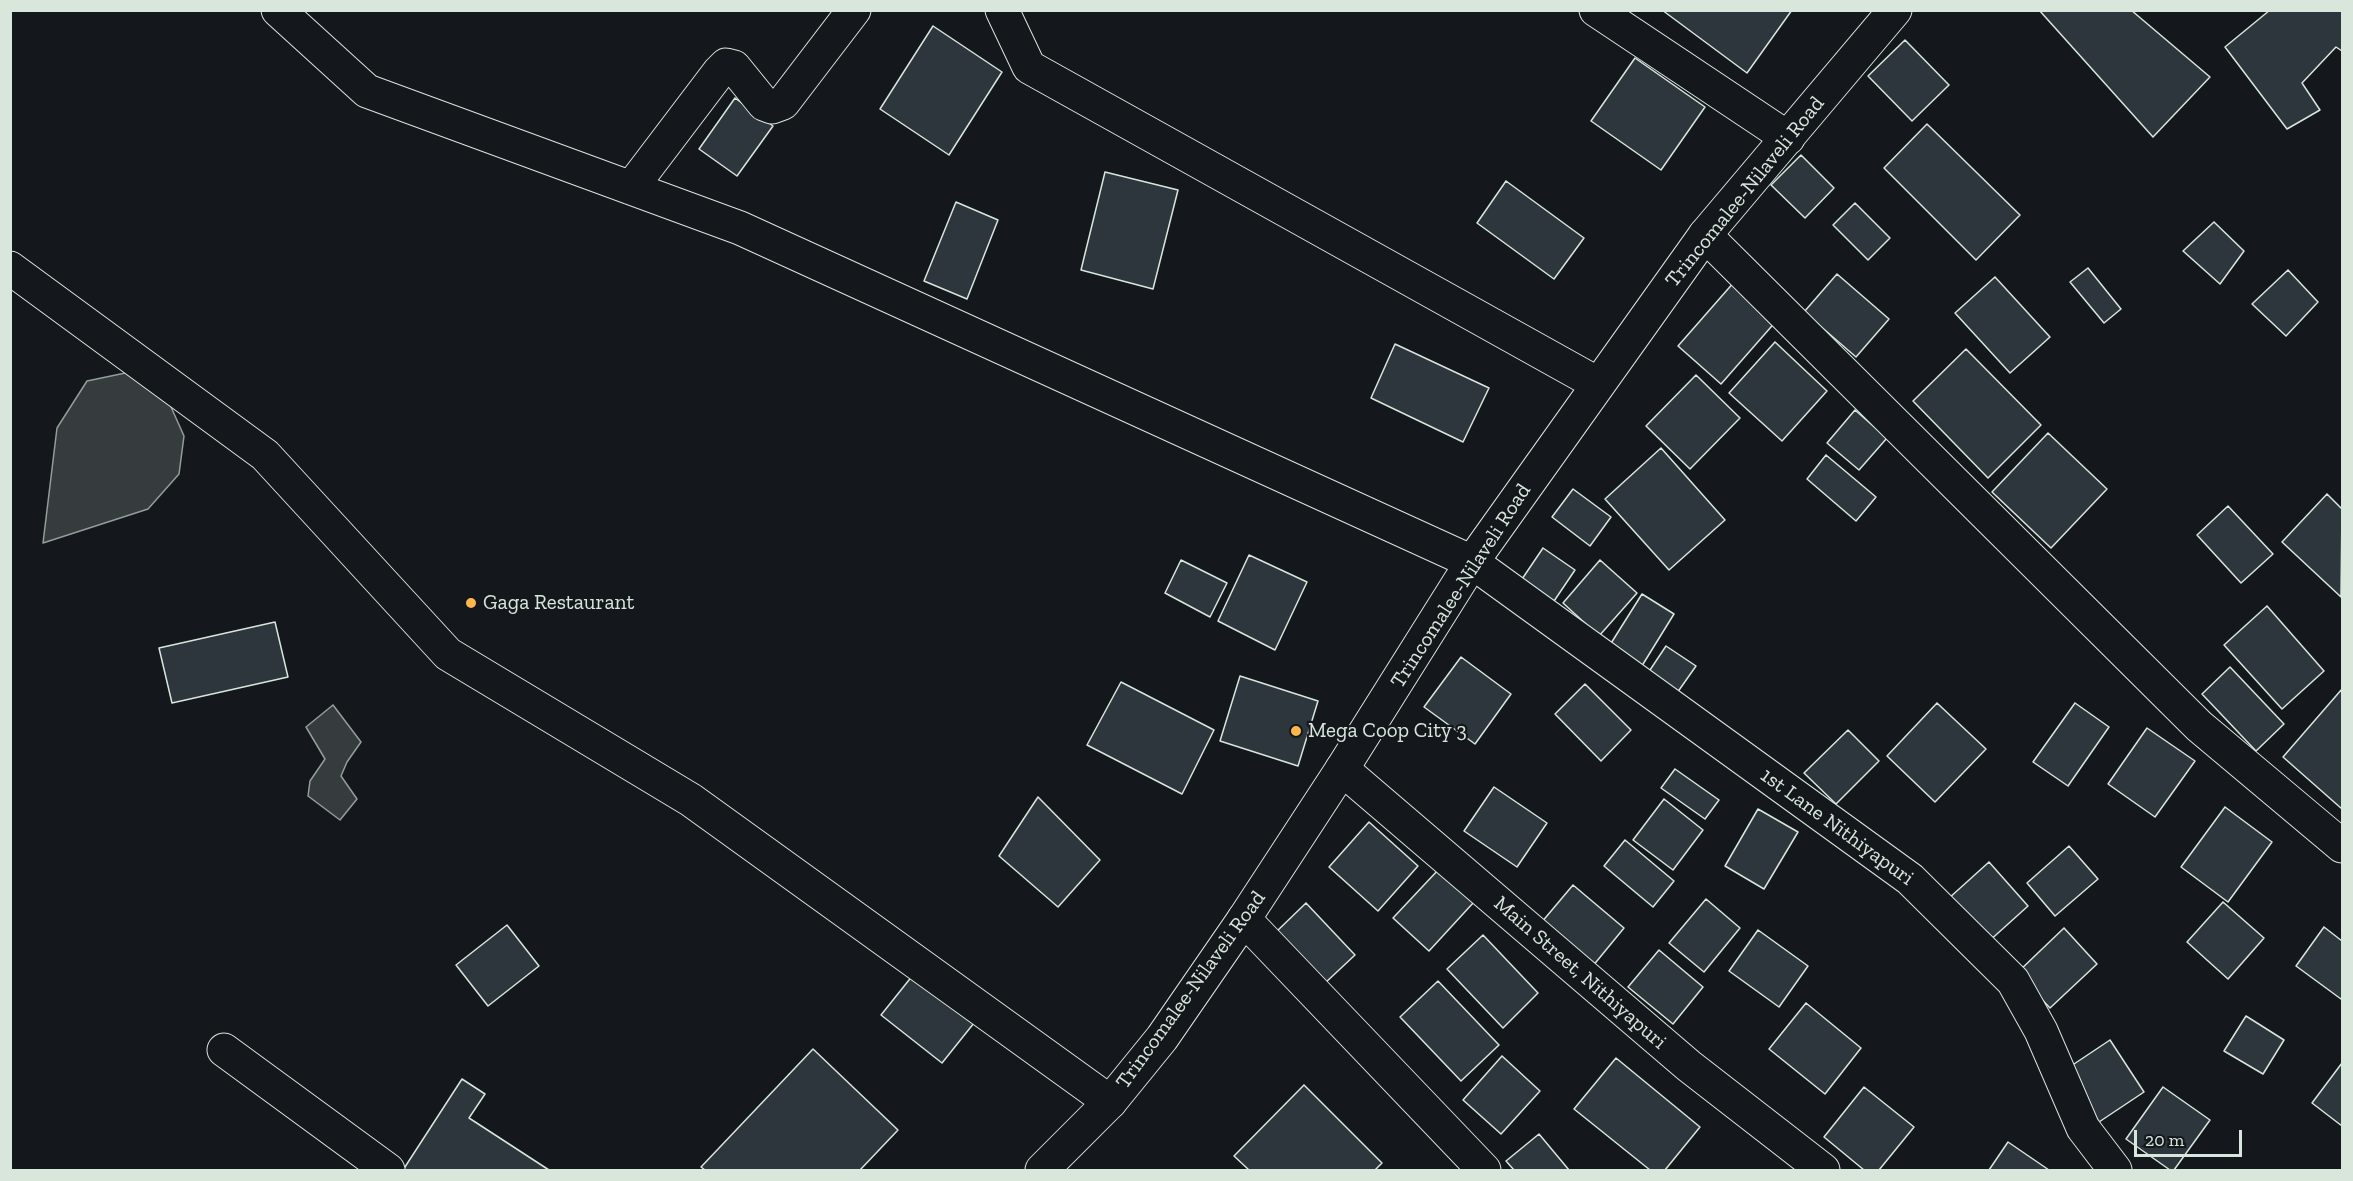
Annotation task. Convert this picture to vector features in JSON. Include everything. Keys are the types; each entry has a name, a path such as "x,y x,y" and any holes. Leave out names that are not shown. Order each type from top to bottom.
{"street":[{"name":"1st Lane Nithiyapuri","path":"278,10 367,91 740,228 1472,562 1910,879 2013,981 2041,1031 2083,1128 2115,1170"},
{"path":"631,188 726,65 734,67 764,104 772,106 783,103 854,10"},
{"path":"1002,10 1029,67 1598,384"},
{"path":"1596,10 1788,138"},
{"name":"Trincomalee-Nilaveli Road","path":"1042,1170 1110,1102 1162,1038 1342,770 1472,562 1705,235 1895,10"},
{"path":"1705,235 2199,726 2343,846"},
{"path":"10,268 265,455 448,654 691,800 1110,1102"},
{"name":"Main Street, Nithiyapuri","path":"1342,770 1689,1066 1823,1170"},
{"path":"1244,919 1484,1170"},
{"path":"224,1050 388,1170"}],"shaded area":[{"path":"130,372 167,398 184,436 179,474 148,509 43,543 57,428 87,381"},
{"path":"333,705 361,742 347,762 341,776 357,799 340,820 308,796 310,781 325,759 306,727"}],"building":[{"path":"1662,10 1792,10 1747,73"},
{"path":"2039,10 2131,10 2210,77 2153,137"},
{"path":"2270,10 2342,10 2342,51 2336,47 2302,83 2320,110 2287,129 2225,47"},
{"path":"933,26 1002,72 949,155 880,109"},
{"path":"1905,40 1949,85 1912,121 1868,76"},
{"path":"1635,58 1705,107 1661,170 1591,121"},
{"path":"735,98 773,126 737,176 699,149"},
{"path":"1927,124 2020,215 1976,260 1884,168"},
{"path":"1801,155 1834,188 1805,218 1771,185"},
{"path":"1105,172 1178,190 1153,289 1081,270"},
{"path":"1506,181 1584,238 1554,279 1477,223"},
{"path":"956,202 998,220 967,299 924,281"},
{"path":"1855,203 1890,238 1868,260 1833,225"},
{"path":"2214,222 2244,251 2220,284 2183,251"},
{"path":"2088,268 2121,309 2104,323 2070,282"},
{"path":"2288,270 2318,302 2286,336 2252,304"},
{"path":"1837,274 1889,319 1856,357 1804,312"},
{"path":"1995,277 2050,337 2010,373 1955,313"},
{"path":"1735,281 1778,319 1721,384 1678,346"},
{"path":"1775,342 1827,391 1782,441 1729,393"},
{"path":"1395,344 1489,388 1463,442 1371,398"},
{"path":"1966,349 2041,425 1988,478 1913,401"},
{"path":"1696,375 1740,418 1690,469 1646,426"},
{"path":"1855,410 1887,438 1859,470 1827,443"},
{"path":"2048,433 2107,489 2051,548 1992,492"},
{"path":"1661,448 1725,520 1669,570 1605,499"},
{"path":"1826,455 1876,497 1856,521 1807,479"},
{"path":"1573,489 1611,517 1590,546 1552,517"},
{"path":"2327,494 2342,509 2341,597 2282,542"},
{"path":"2228,506 2273,554 2241,583 2197,535"},
{"path":"1543,548 1575,570 1550,607 1518,585"},
{"path":"1249,555 1307,582 1275,650 1218,621"},
{"path":"1181,560 1227,583 1210,617 1165,593"},
{"path":"1600,560 1637,593 1599,636 1563,603"},
{"path":"1642,594 1674,614 1640,669 1608,648"},
{"path":"2267,606 2324,671 2282,709 2224,645"},
{"path":"275,622 288,677 172,703 159,648"},
{"path":"1666,646 1696,666 1677,693 1648,673"},
{"path":"1461,657 1511,694 1475,744 1424,707"},
{"path":"2230,667 2284,724 2256,751 2202,694"},
{"path":"1240,676 1318,701 1298,766 1220,741"},
{"path":"1121,682 1214,730 1182,794 1087,745"},
{"path":"1585,684 1631,730 1601,761 1555,714"},
{"path":"2342,689 2342,809 2283,757"},
{"path":"1937,703 1986,749 1935,802 1887,756"},
{"path":"2075,703 2109,727 2068,786 2033,762"},
{"path":"2147,728 2195,761 2155,817 2108,784"},
{"path":"1848,730 1879,761 1836,804 1804,773"},
{"path":"1675,769 1719,800 1705,819 1661,788"},
{"path":"1494,787 1547,823 1517,867 1464,831"},
{"path":"1038,797 1100,860 1058,907 999,856"},
{"path":"1664,799 1703,830 1673,870 1633,840"},
{"path":"2225,807 2272,842 2228,902 2181,867"},
{"path":"1758,809 1798,832 1764,889 1725,866"},
{"path":"1369,822 1418,866 1378,911 1329,867"},
{"path":"1625,840 1674,881 1653,907 1604,866"},
{"path":"2069,846 2098,879 2055,916 2027,883"},
{"path":"1989,862 2028,906 1987,943 1948,899"},
{"path":"1439,869 1474,902 1429,951 1393,918"},
{"path":"1573,885 1624,928 1592,967 1541,923"},
{"path":"1706,899 1740,928 1704,972 1669,943"},
{"path":"2223,902 2264,938 2228,979 2187,942"},
{"path":"1306,903 1355,955 1324,984 1275,933"},
{"path":"507,925 539,966 488,1006 456,965"},
{"path":"2324,927 2342,941 2341,999 2296,966"},
{"path":"2064,928 2097,964 2050,1008 2017,973"},
{"path":"1758,930 1808,966 1779,1007 1729,971"},
{"path":"1483,935 1538,993 1503,1028 1447,969"},
{"path":"1659,950 1703,987 1673,1024 1628,987"},
{"path":"913,975 974,1023 942,1063 881,1015"},
{"path":"1438,981 1499,1045 1461,1081 1400,1017"},
{"path":"1806,1003 1861,1048 1825,1094 1769,1049"},
{"path":"2246,1016 2284,1040 2263,1074 2224,1051"},
{"path":"2110,1040 2144,1092 2099,1122 2065,1070"},
{"path":"813,1049 898,1130 860,1170 705,1170 701,1167"},
{"path":"1502,1056 1540,1091 1501,1134 1463,1100"},
{"path":"1616,1058 1700,1127 1665,1170 1650,1170 1574,1109"},
{"path":"2342,1063 2342,1126 2312,1103"},
{"path":"462,1079 485,1094 469,1118 549,1170 403,1170"},
{"path":"1304,1085 1382,1163 1375,1170 1249,1170 1234,1156"},
{"path":"1864,1087 1914,1127 1879,1170 1864,1170 1824,1137"},
{"path":"2163,1087 2210,1120 2174,1170 2170,1170 2126,1139"},
{"path":"1539,1134 1569,1170 1514,1170 1506,1161"},
{"path":"2008,1142 2049,1170 1989,1170"}],"place":[{"name":"Gaga Restaurant","path":"471,603"},
{"name":"Mega Coop City 3","path":"1296,731"}]}
